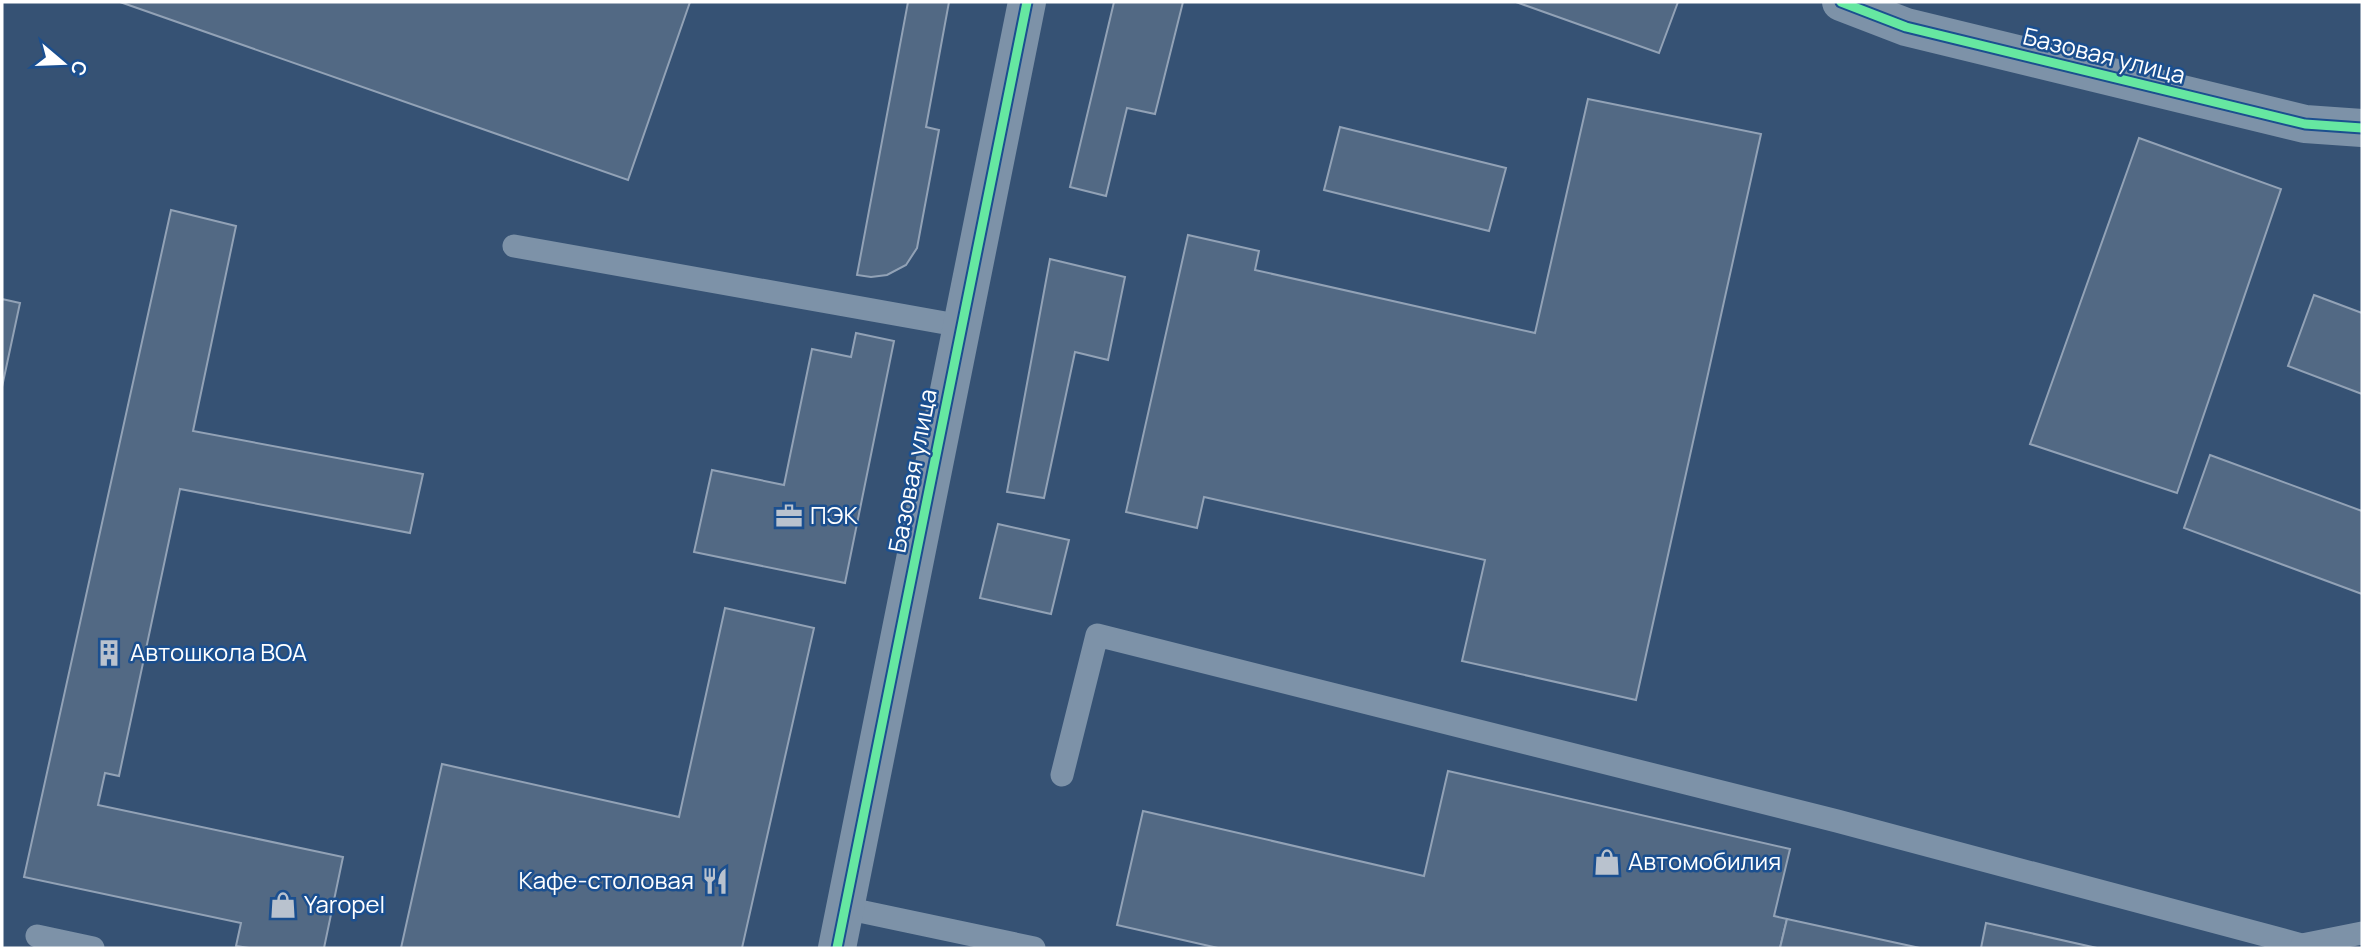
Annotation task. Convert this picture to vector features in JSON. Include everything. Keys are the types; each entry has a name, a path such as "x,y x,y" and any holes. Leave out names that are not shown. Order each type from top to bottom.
{"street":[{"name":"Базовая улица","path":"837,948 1027,2"},
{"name":"Базовая улица","path":"1841,2 1906,27 2305,124 2362,128"}],"lane":[{"path":"514,246 962,326"},
{"path":"1062,775 1097,635 1824,818 2302,946 2362,933"},
{"path":"845,908 1034,948"},
{"path":"37,936 93,948"}],"building":[{"path":"120,2 690,2 628,180"},
{"path":"908,2 949,2 926,127 939,130 917,248 906,265 887,275 857,275"},
{"path":"1114,2 1183,2 1155,114 1127,108 1106,196 1070,187"},
{"path":"1516,2 1678,2 1659,53"},
{"path":"1588,99 1761,134 1636,700 1462,661 1485,560 1204,497 1197,528 1126,512 1188,235 1259,251 1255,270 1535,333"},
{"path":"1340,127 1506,168 1489,231 1324,190"},
{"path":"2139,138 2281,189 2177,493 2030,444"},
{"name":"Автошкола ВОА","path":"171,210 236,226 193,431 423,474 410,533 180,489 119,776 105,773 98,805 343,857 324,948 236,946 241,923 24,877"},
{"path":"1050,259 1125,277 1108,360 1075,352 1044,498 1007,492"},
{"path":"2314,295 2362,313 2362,394 2288,366"},
{"path":"2,299 20,303 2,387"},
{"path":"856,333 894,341 845,583 694,552 712,470 784,485 812,349 851,357"},
{"path":"2210,455 2362,511 2362,594 2184,528"},
{"path":"998,524 1069,540 1051,614 980,598"},
{"path":"725,608 814,628 742,948 401,948 442,764 679,817"},
{"name":"Автомобилия","path":"1448,771 1790,849 1774,916 1787,919 1780,948 1218,948 1117,925 1143,811 1424,876"},
{"path":"1787,919 1920,948 1780,948"},
{"path":"1986,923 2097,948 1981,948"}],"cycle path":[{"path":"837,948 1027,2"},
{"path":"1841,2 1906,27 2305,124 2362,128"}],"place":[{"name":"ПЭК","path":"789,516"},
{"name":"Автошкола ВОА","path":"109,653"},
{"name":"Автомобилия","path":"1607,862"},
{"name":"Кафе-столовая","path":"715,881"},
{"name":"Yaropel","path":"283,905"}]}
